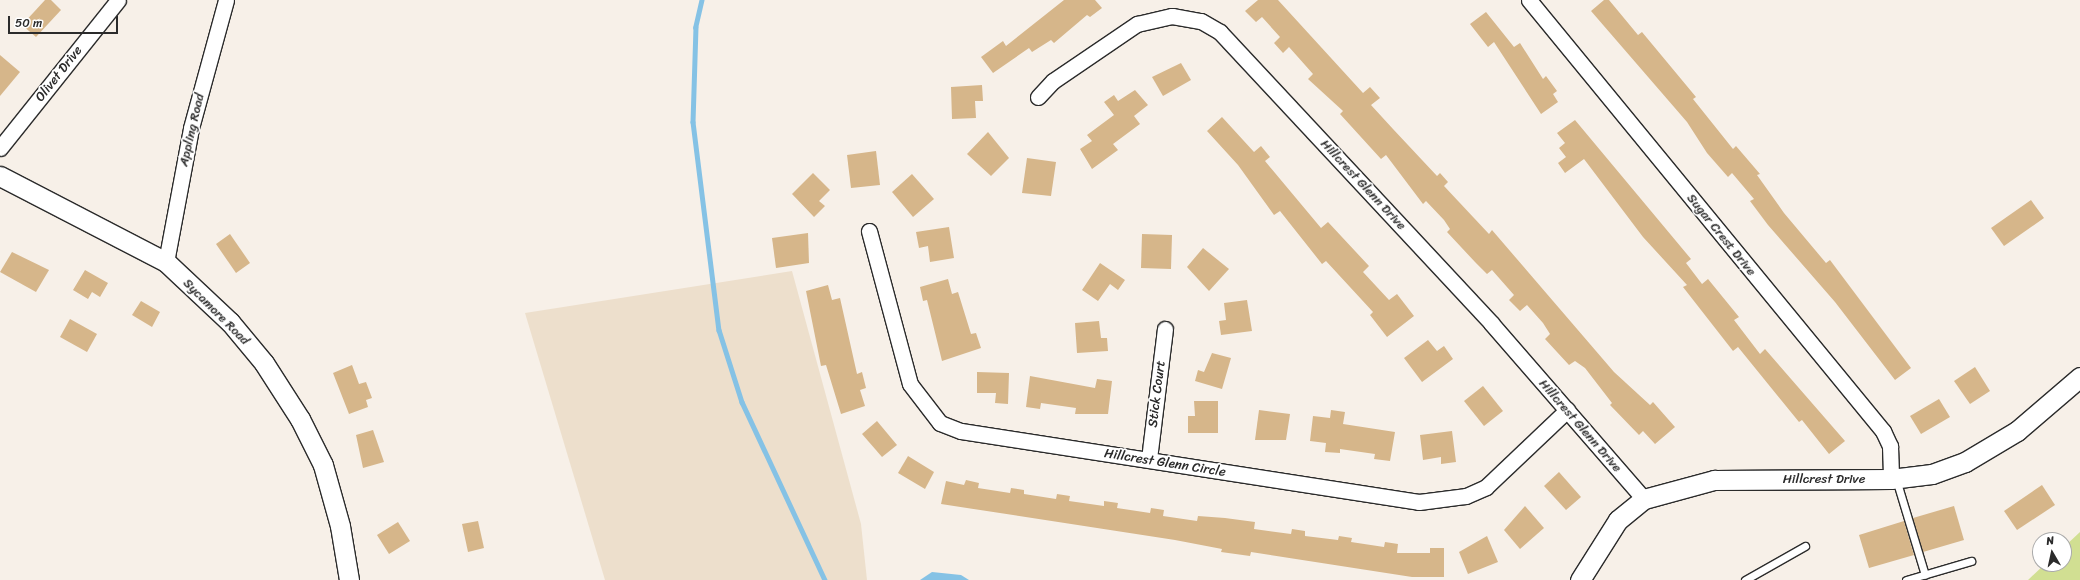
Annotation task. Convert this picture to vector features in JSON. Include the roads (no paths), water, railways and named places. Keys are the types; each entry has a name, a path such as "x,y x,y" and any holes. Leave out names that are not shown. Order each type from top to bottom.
{"street":[{"name":"Olivet Drive","path":"0,148 118,0"},
{"name":"Appling Road","path":"166,262 191,128 226,0"},
{"name":"Sugar Crest Drive","path":"1529,0 1883,431 1890,446 1893,479"},
{"name":"Hillcrest Glenn Drive","path":"1038,97 1053,81 1137,24 1172,16 1201,21 1220,32 1486,317 1644,499"},
{"name":"Sycamore Road","path":"0,176 166,262 230,322 264,363 300,418 323,465 340,526 349,580"},
{"name":"Hillcrest Glenn Circle","path":"869,231 910,384 940,423 961,431 1419,502 1466,496 1486,487 1567,410"},
{"name":"Stick Court","path":"1149,459 1165,329"},
{"name":"Hillcrest Drive","path":"1580,580 1618,520 1644,499 1714,480 1893,479 1932,474 1965,462 2017,431 2078,384"}],"lane":[{"path":"1893,479 1924,575"},
{"path":"1745,580 1805,546"},
{"path":"1906,580 1971,561"}],"water":[{"path":"932,572 961,575 969,580 920,580"}],"waterway":[{"path":"702,0 696,27 693,122 719,330 742,402 825,580"}]}
